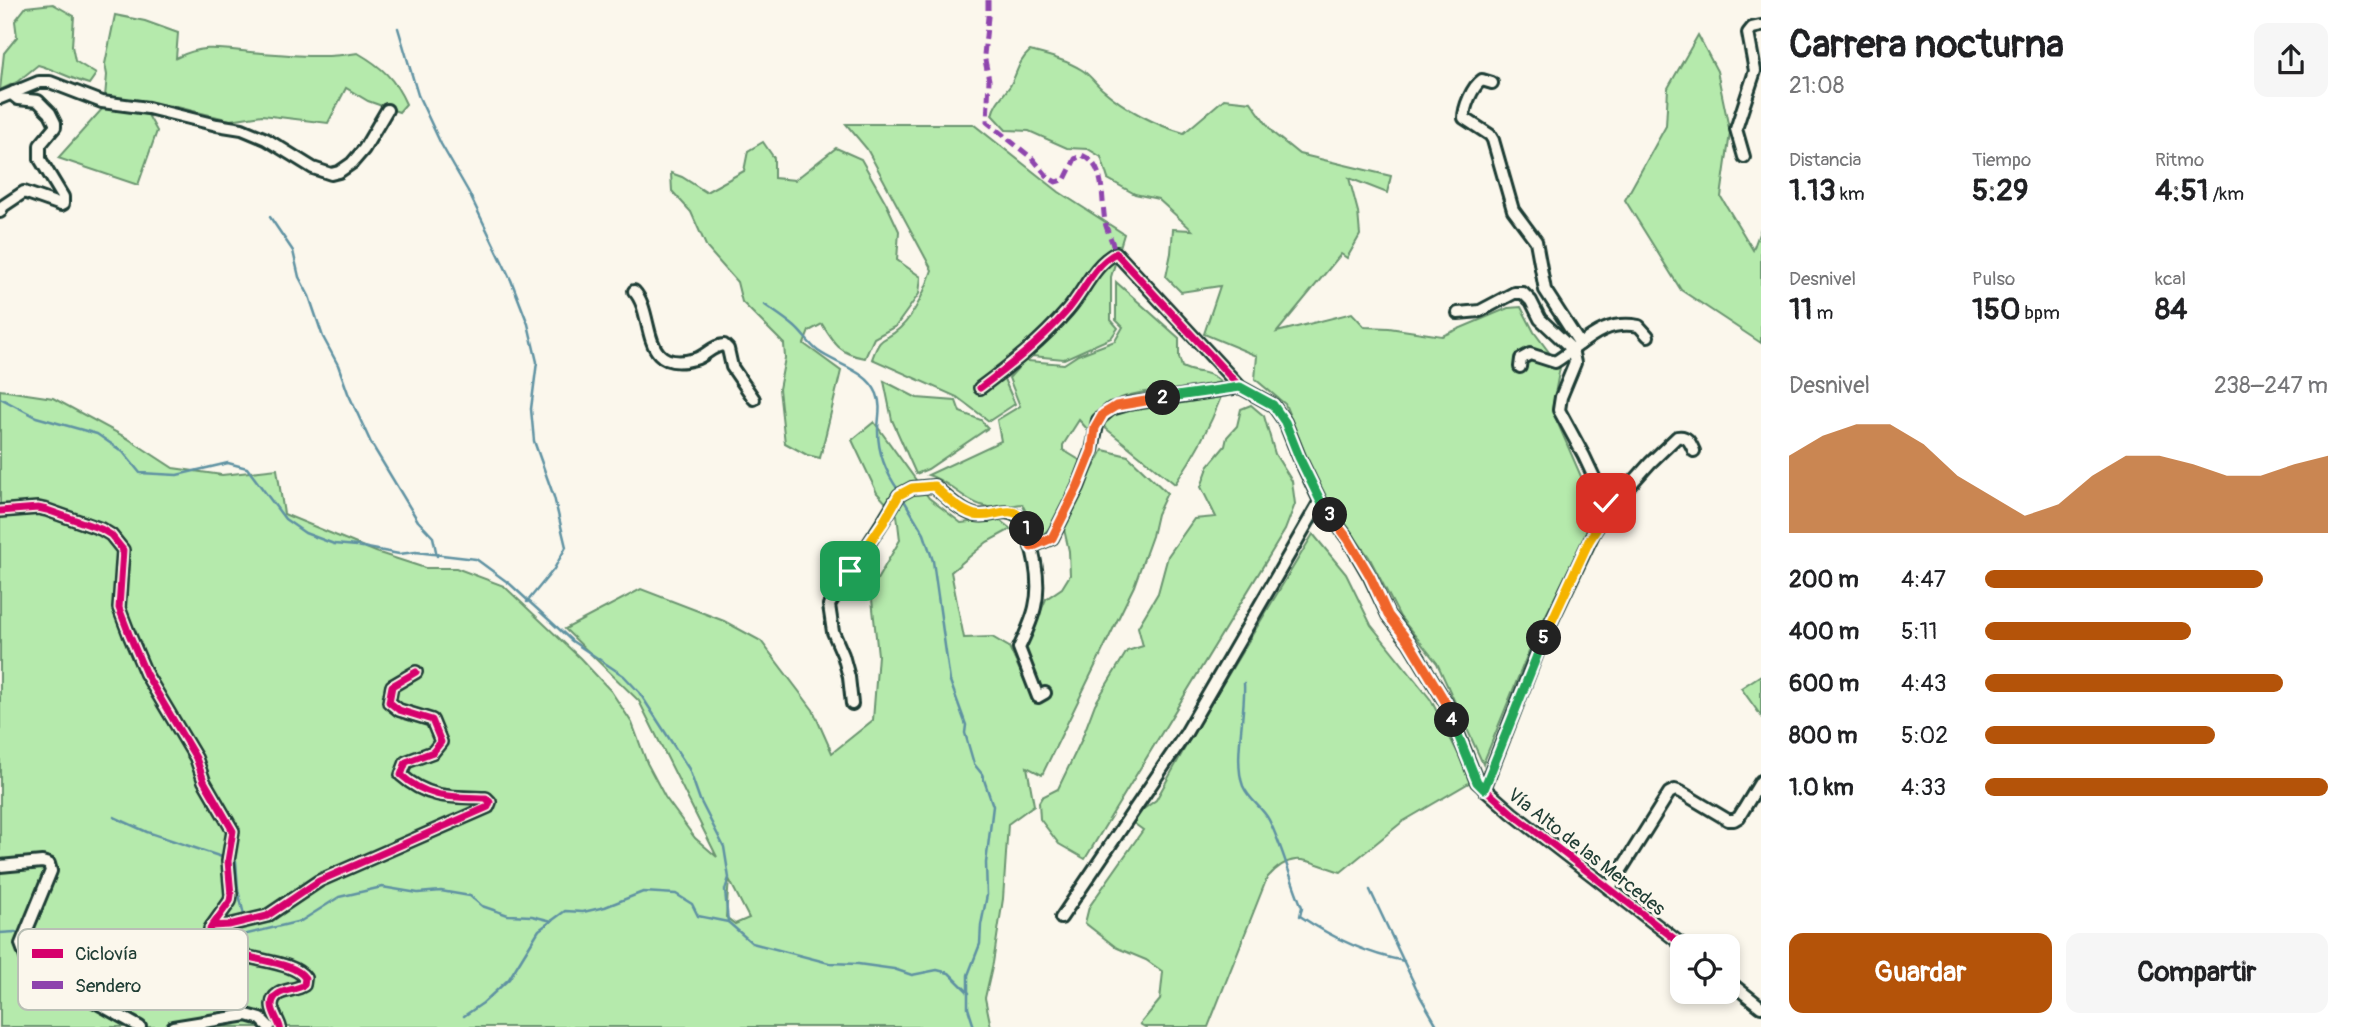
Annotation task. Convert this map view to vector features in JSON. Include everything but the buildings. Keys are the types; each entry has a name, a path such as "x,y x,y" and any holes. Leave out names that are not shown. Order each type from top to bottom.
{"street":[{"path":"1744,157 1736,129 1755,71 1748,33 1752,28 1761,26"},
{"path":"1492,83 1482,80 1476,85 1464,118 1490,135 1493,140 1513,210 1536,242 1545,290 1576,347 1575,363 1561,397 1559,410 1609,509"},
{"path":"0,98 39,82 50,82 102,102 148,108 242,129 266,139 313,168 331,174 352,163 364,149 387,110"},
{"path":"0,212 3,206 24,192 63,204 62,197 40,159 40,145 55,127 55,123 44,105 32,99 18,99 13,95 14,92"},
{"name":"Vía Alto de las Mercedes","path":"981,388 1028,352 1069,310 1104,260 1116,253 1240,387 1273,405 1279,413 1320,500 1348,539 1370,576 1388,615 1409,642 1446,703 1477,782 1670,936"},
{"path":"634,291 641,299 649,337 657,352 670,361 696,359 715,346 724,345 728,349 732,367 754,399"},
{"path":"1458,313 1480,311 1514,293 1523,293 1531,300 1540,319 1576,347"},
{"path":"1520,367 1521,359 1525,355 1553,362 1607,326 1639,326 1648,336"},
{"path":"1031,547 1052,538 1078,486 1092,451 1095,428 1103,414 1116,406 1240,387"},
{"path":"1484,789 1541,643 1589,541 1609,509 1677,437 1688,439 1694,451"},
{"path":"852,704 849,677 833,632 829,606 899,495 912,488 934,486 973,515 1002,511 1013,512 1023,519 1037,570 1035,607 1019,649 1033,689 1038,697 1045,693"},
{"path":"1061,918 1186,733 1320,500"},
{"path":"0,511 38,508 66,516 111,535 122,550 119,608 129,634 146,674 196,758 204,781 233,831 228,861 231,895 228,905 211,929"},
{"path":"212,926 267,916 319,881 488,807 490,802 486,797 439,797 414,787 401,775 406,762 433,752 441,742 432,720 399,710 389,702 392,686 416,672"},
{"path":"1609,889 1669,793 1675,790 1681,792 1728,820 1734,820 1739,817 1761,781"},
{"path":"0,866 42,862 49,864 51,871 26,929"},
{"path":"248,956 291,967 305,978 304,985 282,992 274,998 272,1004 279,1027"},
{"path":"1740,990 1761,1007"},
{"path":"110,1010 140,1027"},
{"path":"173,1027 247,1015 261,1019 269,1027"}],"green space":[{"path":"53,4 74,16 72,46 75,61 96,74 89,84 38,65 17,82 0,90 4,53 17,37 15,21 26,7"},
{"path":"115,15 145,21 178,33 176,58 195,51 212,49 304,56 358,53 387,74 406,104 399,112 368,101 346,88 328,123 262,115 230,120 173,106 105,97 105,64"},
{"path":"1698,35 1717,71 1730,133 1721,197 1753,250 1761,228 1761,343 1681,290 1625,200 1666,126 1668,88"},
{"path":"1030,51 1076,67 1120,103 1173,130 1184,133 1224,99 1251,102 1273,133 1299,154 1391,176 1387,193 1349,178 1358,212 1360,235 1347,258 1341,254 1277,332 1352,313 1365,327 1442,336 1508,308 1521,307 1534,332 1560,367 1552,410 1597,513 1533,641 1483,764 1437,663 1400,617 1369,557 1328,500 1309,463 1285,404 1255,379 1257,356 1204,334 1220,286 1181,292 1166,277 1173,229 1192,230 1158,199 1135,194 1108,179 1101,157 1088,149 1067,148 1029,131 1006,130 992,115"},
{"path":"103,108 148,115 157,131 138,185 58,158"},
{"path":"846,124 973,124 1059,192 1124,234 1111,277 1111,320 1118,328 1111,338 1064,359 1032,356 1027,361 1064,364 1078,355 1115,341 1123,327 1116,320 1116,282 1179,338 1182,367 1212,375 1221,382 1161,395 1159,390 1126,396 1103,410 1088,430 1079,420 1063,445 1063,450 1081,461 1078,470 1060,514 1039,537 1022,504 996,508 980,505 928,475 1001,441 997,420 1020,406 1009,378 1018,368 1004,379 1015,404 989,421 957,397 872,359 881,342 900,328 911,315 932,270 867,149"},
{"path":"763,142 774,158 774,178 795,180 836,148 861,159 899,231 897,260 921,277 919,294 896,326 874,338 865,358 844,351 822,324 809,331 804,344 841,371 820,458 807,455 785,443 779,389 785,358 784,344 742,302 737,282 707,248 691,212 672,191 671,173 706,192 744,171 748,151"},
{"path":"884,381 917,398 956,401 960,412 981,420 988,428 928,469 916,474 892,420"},
{"path":"0,390 53,398 127,438 173,468 222,475 277,469 284,514 376,552 425,568 456,568 504,586 611,691 632,723 647,763 665,797 695,838 717,857 639,701 565,629 641,589 724,621 761,641 813,710 832,753 873,720 878,655 871,590 900,540 897,515 877,493 852,440 874,422 929,498 961,523 998,519 1011,529 987,542 951,572 964,638 992,637 1009,647 1035,703 1047,696 1037,680 1025,648 1046,599 1062,588 1070,575 1069,551 1063,525 1103,450 1128,456 1167,493 1157,514 1134,586 1042,775 1027,767 1034,805 1008,824 1003,899 985,998 991,1027 0,1027","holes":["729,879 749,918 735,924 726,917"]},
{"path":"1221,397 1201,442 1175,484 1104,427 1107,419 1122,409"},
{"path":"1251,405 1264,416 1275,454 1292,481 1295,504 1285,530 1085,859 1059,844 1040,819 1039,802 1042,797 1058,789 1095,704 1127,651 1143,646 1138,627 1158,593 1168,556 1194,519 1216,517 1201,487 1209,465 1237,426 1241,409"},
{"path":"1313,534 1346,574 1371,625 1431,700 1472,781 1402,822 1341,872 1301,860 1293,860 1276,869 1267,878 1208,1027 1145,1027 1140,1024 1160,1000 1163,972 1146,960 1117,948 1085,923 1089,907 1143,830 1132,822 1138,813 1156,800 1196,728"},
{"path":"1761,675 1761,716 1741,688"}],"waterway":[{"path":"398,28 418,95 511,280 528,324 537,362 531,409 534,441 554,497 566,547 554,569 527,602"},
{"path":"270,217 293,251 299,277 309,296 323,337 338,365 371,443 418,521 433,537 437,556"},
{"path":"765,305 795,327 818,351 859,374 872,386 879,403 878,439 881,455 899,491"},
{"path":"0,398 36,417 97,434 123,452 140,473 177,475 228,463 247,468 285,519 305,533 334,544 399,554 416,552 476,559 510,584 572,641 624,676 639,692 689,769 700,800 724,847 729,878 725,890 728,922 752,943 829,963 894,969 912,975 937,970 949,973 969,993"},
{"path":"902,497 924,534 933,561 950,681 966,725 965,733 974,764 982,774 993,806 986,863 987,895 980,944 968,975 968,1008 974,1027"},
{"path":"1244,683 1239,749 1240,775 1246,791 1274,831 1302,907 1300,916 1350,944 1404,961"},
{"path":"114,817 147,832 222,857"},
{"path":"236,861 238,890 244,915"},
{"path":"248,934 301,921 339,897 382,887 418,893 441,891 470,896 482,906 508,915 532,916 552,921"},
{"path":"1370,890 1420,996 1438,1027"},
{"path":"464,1016 509,979 539,930 565,911 583,912 605,907 643,892 676,894 692,904 698,916 728,922"},
{"path":"0,933 18,933"}],"marked path":[{"path":"988,0 984,55 989,80 987,122 1033,159 1049,178 1056,182 1065,179 1075,159 1082,155 1090,160 1102,186 1104,217 1116,253"}],"cycle path":[{"path":"980,388 1047,332 1073,304 1101,264 1116,253 1240,387 1273,405 1285,422 1320,501 1348,539 1388,615 1409,642 1446,703 1477,782 1512,813 1670,935"},
{"path":"0,511 38,508 47,510 101,529 111,535 123,550 119,608 129,634 146,674 196,758 204,781 233,831 228,861 230,901 210,929"},
{"path":"212,926 267,916 319,881 488,807 490,802 486,798 451,797 431,793 401,775 406,762 433,752 441,742 432,720 399,710 389,702 392,686 416,672"},
{"path":"248,956 287,966 305,978 304,985 280,993 273,1000 272,1008 280,1027"}],"route":[{"path":"850,571 899,495 912,488 934,486 973,515 1013,512 1023,519 1031,547 1039,545 1052,538 1078,486 1092,451 1095,428 1103,414 1116,406 1240,387 1273,405 1285,422 1320,500 1348,539 1370,576 1388,615 1409,642 1446,703 1477,782 1484,789 1541,643 1589,541 1609,509 1606,503"}]}
